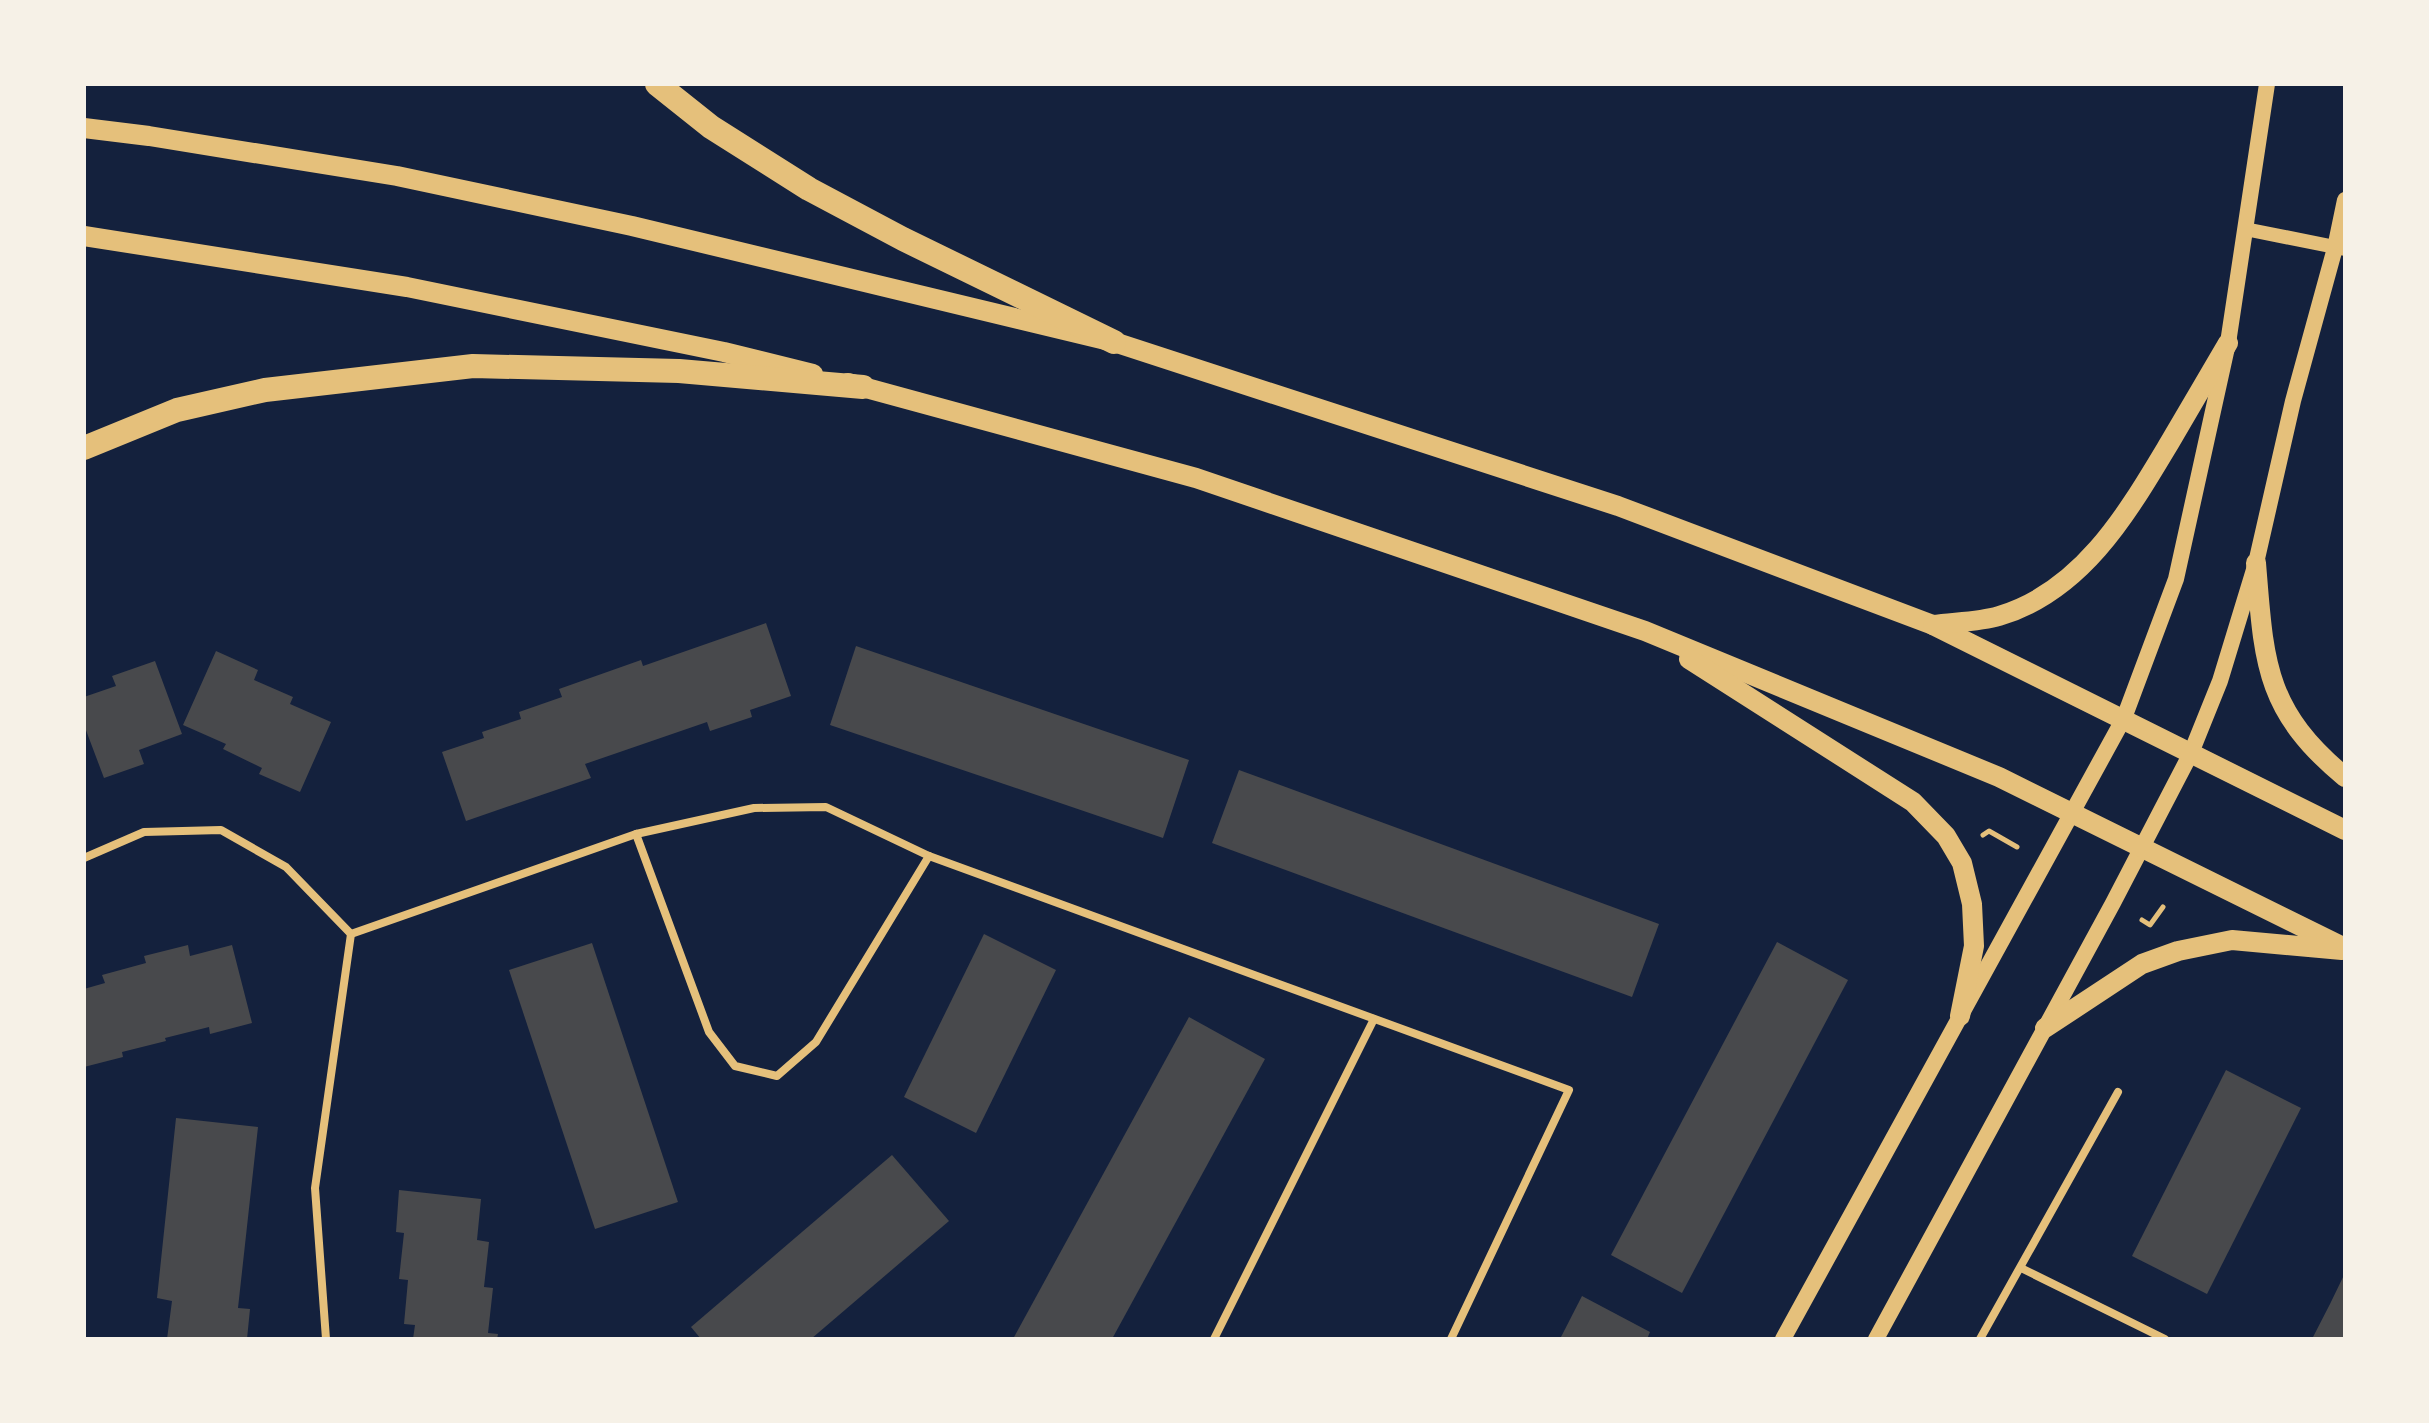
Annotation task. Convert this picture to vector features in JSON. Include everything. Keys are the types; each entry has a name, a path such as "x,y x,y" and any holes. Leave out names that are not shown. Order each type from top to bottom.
{"highway":[{"path":"657,84 711,127 809,189 903,239 1114,342"},
{"path":"84,448 177,410 265,390 400,377 473,366 679,371 863,387"}],"main road":[{"path":"1783,1339 2124,718 2176,579 2228,343 2267,84"},
{"path":"84,128 397,176 632,226 1114,342 1618,506 1933,625 2345,830"},
{"path":"1876,1339 2191,753 2220,681 2256,563 2293,401 2340,248 2345,200"},
{"path":"84,236 407,287 724,352 1196,478 1645,631 1999,777 2345,949"},
{"path":"1933,625 1998,617 2035,600 2071,577 2130,509 2228,343"},
{"path":"2256,563 2268,671 2281,704 2302,735 2345,777"},
{"path":"1645,631 1913,802 1946,836 1962,863 1972,904 1974,946 1960,1016"},
{"path":"2045,1028 2142,964 2178,951 2232,940 2345,949"}],"street":[{"path":"2245,229 2340,248"},
{"path":"351,934 636,834 754,808 826,807 929,856 1569,1090 1451,1339"},
{"path":"84,858 144,832 221,830 286,867 351,934"},
{"path":"636,834 709,1032 735,1066 777,1076 816,1042 929,856"},
{"path":"326,1339 315,1188 351,934"},
{"path":"1214,1339 1374,1019"},
{"path":"1980,1339 2118,1092"},
{"path":"2021,1268 2165,1339"}],"path":[{"path":"1989,831 2017,847"},
{"path":"2142,920 2150,925 2163,907"}],"building":[{"path":"766,623 791,696 750,710 752,717 710,731 707,722 585,764 591,778 466,821 442,752 484,738 482,732 521,719 519,712 562,697 559,689 641,660 643,666"},
{"path":"856,646 1189,760 1163,838 830,725"},
{"path":"216,651 258,670 254,680 293,697 290,704 331,722 300,792 259,774 262,768 223,749 226,744 183,725"},
{"path":"155,661 182,734 139,750 144,764 104,778 84,725 84,697 116,686 112,676"},
{"path":"1239,770 1659,924 1632,997 1212,843"},
{"path":"984,934 1056,970 976,1133 904,1097"},
{"path":"1777,942 1848,980 1682,1293 1611,1255"},
{"path":"592,943 678,1202 595,1229 509,970"},
{"path":"188,945 190,956 232,945 252,1023 210,1034 209,1027 165,1038 166,1041 122,1052 123,1057 84,1067 84,989 105,983 102,975 146,963 144,956"},
{"path":"1189,1017 1265,1059 1112,1339 1013,1339"},
{"path":"2226,1070 2301,1108 2207,1294 2132,1256"},
{"path":"176,1118 258,1127 238,1308 250,1309 247,1339 167,1339 172,1301 157,1298"},
{"path":"892,1155 949,1221 811,1339 701,1339 691,1327"},
{"path":"399,1190 481,1199 477,1240 489,1242 484,1287 493,1288 488,1333 498,1334 497,1339 413,1339 415,1325 404,1324 408,1280 399,1279 404,1233 396,1232"},
{"path":"2345,1273 2345,1339 2312,1339 2330,1304"},
{"path":"1582,1296 1650,1332 1647,1339 1561,1337"}]}
